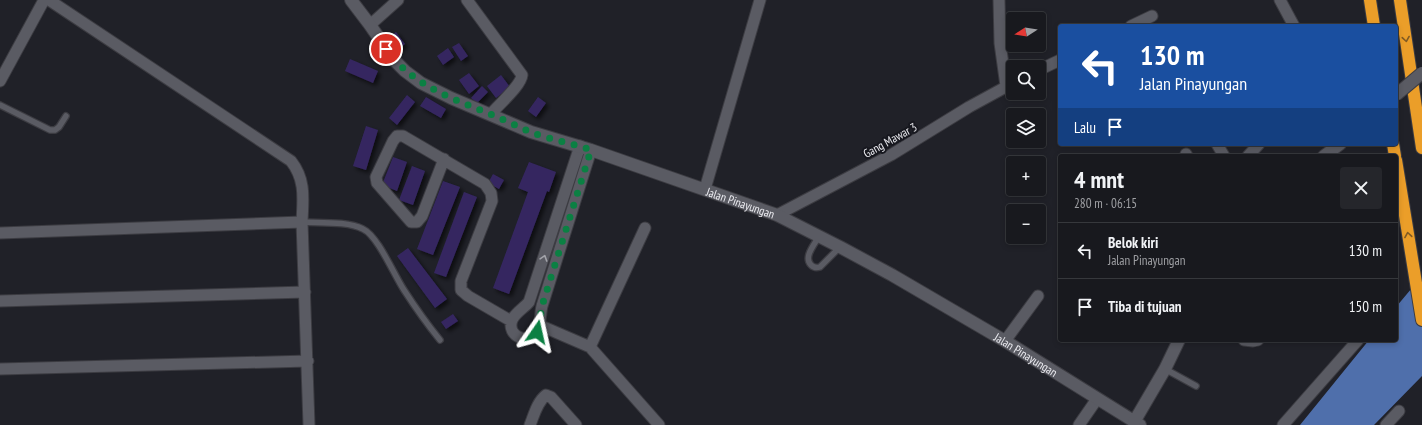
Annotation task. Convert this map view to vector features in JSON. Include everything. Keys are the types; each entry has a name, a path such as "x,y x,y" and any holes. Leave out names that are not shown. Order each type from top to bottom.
{"highway":[{"path":"1370,0 1374,24"},
{"path":"1400,0 1422,148"},
{"path":"1398,172 1422,320"}],"main road":[{"name":"Jalan Pinayungan","path":"351,0 394,60 405,71 421,83 531,132 586,148 777,215 892,275 1005,341 1137,423"},
{"path":"1398,93 1422,72"},
{"path":"1327,154 1337,146"},
{"path":"1137,423 1178,342"}],"street":[{"path":"0,81 44,0"},
{"path":"49,0 291,161 297,168 301,178 303,190 302,222 308,361 309,425"},
{"path":"370,25 398,0"},
{"path":"467,0 522,75 522,78 511,92 491,114"},
{"path":"705,189 760,0"},
{"path":"999,0 1000,35 1006,64"},
{"path":"1280,0 1293,24"},
{"path":"1135,24 1152,16"},
{"path":"1046,67 1058,61"},
{"name":"Gang Mawar 3","path":"777,215 891,155 1006,86"},
{"path":"444,159 422,216 417,222 411,222 377,183 376,177 393,141 398,136 403,136 444,159 485,184 491,193 492,201 461,281 461,290 468,296 512,321"},
{"path":"1250,154 1257,146"},
{"path":"586,148 542,306 537,332 533,337 526,339 520,338 514,334 511,328 512,321 515,315 530,302 586,148"},
{"path":"0,233 302,222"},
{"path":"590,347 645,228"},
{"path":"0,301 305,292"},
{"path":"532,295 544,299"},
{"path":"1005,341 1038,296"},
{"path":"539,325 590,347 659,425"},
{"path":"1283,425 1356,342"},
{"path":"0,369 308,361"},
{"path":"530,425 538,404 546,395 551,397 576,425"},
{"path":"1079,425 1097,399"},
{"path":"1386,425 1399,410"}],"lane":[{"path":"0,105 50,130 56,130 66,116"},
{"path":"302,222 348,224 364,229 376,242 425,322 440,340"},
{"path":"819,236 810,251 809,257 812,266 816,268 820,267 840,247"},
{"path":"1165,369 1196,386"}],"water":[{"path":"1422,276 1422,376 1374,425 1300,425 1367,342 1398,342 1398,305"}],"building":[{"path":"396,32 405,44 397,50 388,38"},
{"path":"459,43 468,56 461,61 452,47"},
{"path":"448,48 454,57 443,65 437,56"},
{"path":"350,59 378,71 373,83 345,71"},
{"path":"469,73 479,86 469,94 459,80"},
{"path":"501,75 510,87 496,98 487,86"},
{"path":"482,86 488,92 477,103 471,98"},
{"path":"407,95 415,102 397,125 389,118"},
{"path":"426,97 446,109 441,118 420,106"},
{"path":"538,97 546,103 536,117 528,111"},
{"path":"366,126 378,130 366,170 353,166"},
{"path":"393,157 407,162 397,191 382,185"},
{"path":"529,162 556,172 549,192 547,191 509,294 493,288 528,192 518,188"},
{"path":"412,166 425,171 413,205 399,200"},
{"path":"493,174 504,180 499,189 488,183"},
{"path":"443,181 460,187 433,255 417,249"},
{"path":"464,192 477,197 446,277 434,273"},
{"path":"408,248 447,299 435,308 397,256"},
{"path":"453,314 458,321 446,329 441,322"}],"route":[{"path":"386,49 405,71 421,83 451,98 531,132 591,150 542,306 537,332"}]}
